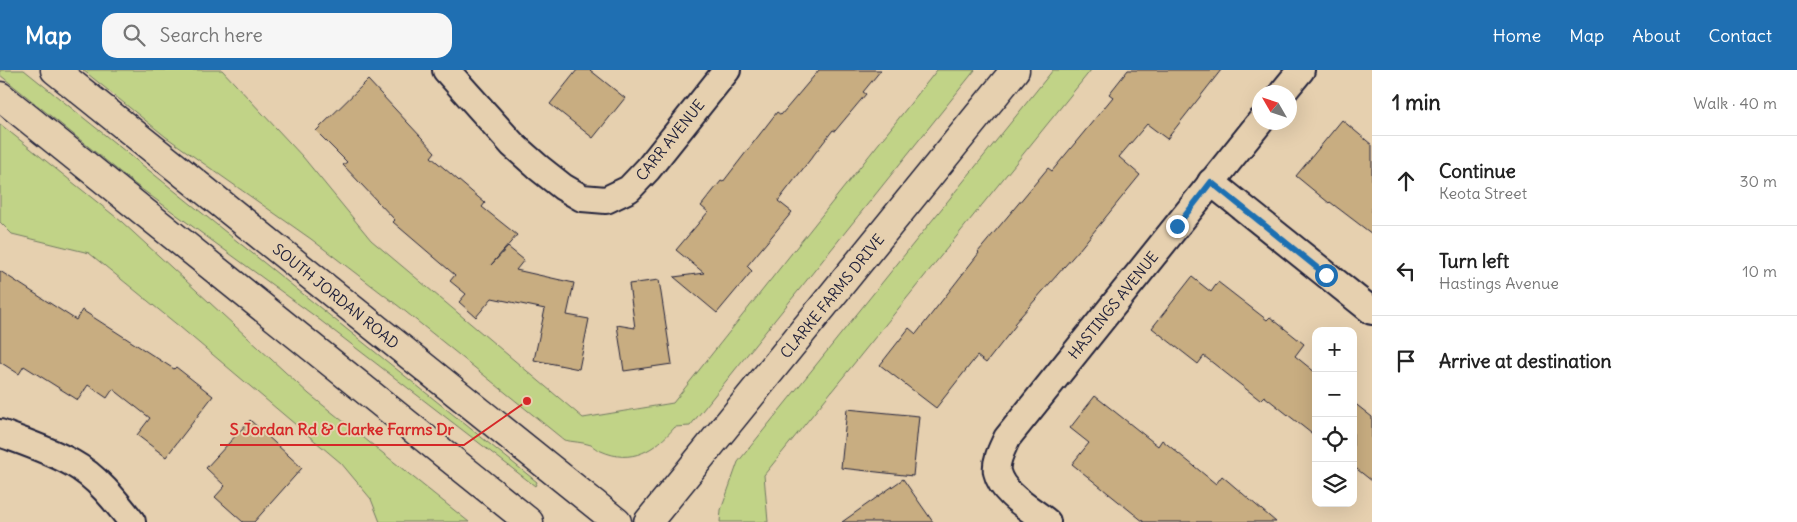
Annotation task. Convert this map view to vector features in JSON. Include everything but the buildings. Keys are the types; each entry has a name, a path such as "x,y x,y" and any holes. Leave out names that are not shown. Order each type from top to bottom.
{"main road":[{"name":"SOUTH JORDAN ROAD","path":"55,70 617,522"},
{"name":"CLARKE FARMS DRIVE","path":"648,522 1015,70"},
{"path":"0,96 529,522"}],"street":[{"name":"CARR AVENUE","path":"446,70 513,145 539,168 582,198 606,200 629,189 648,169 727,70"},
{"path":"1289,85 1302,70"},
{"name":"HASTINGS AVENUE","path":"1047,522 1013,496 1003,485 996,471 999,455 1007,438 1253,130"},
{"path":"1211,182 1372,311"},
{"path":"0,433 44,450 86,472 132,522"}],"green space":[{"path":"0,70 24,70 537,482 535,486 312,314 136,185 0,75"},
{"path":"83,70 222,70 303,157 371,240 583,418 673,403 937,70 975,70 690,426 675,427 651,448 633,456 623,456 600,451 588,444 564,440 401,308 311,239 166,137"},
{"path":"1053,70 1091,70 764,475 768,522 720,522 721,510 738,462"},
{"path":"0,124 122,222 309,394 469,522 380,522 371,499 341,463 89,253 12,234 0,222"}],"place":[{"name":"S Jordan Rd & Clarke Farms Dr","path":"527,401"}],"route":[{"path":"1177,226 1211,182 1326,275"}]}
